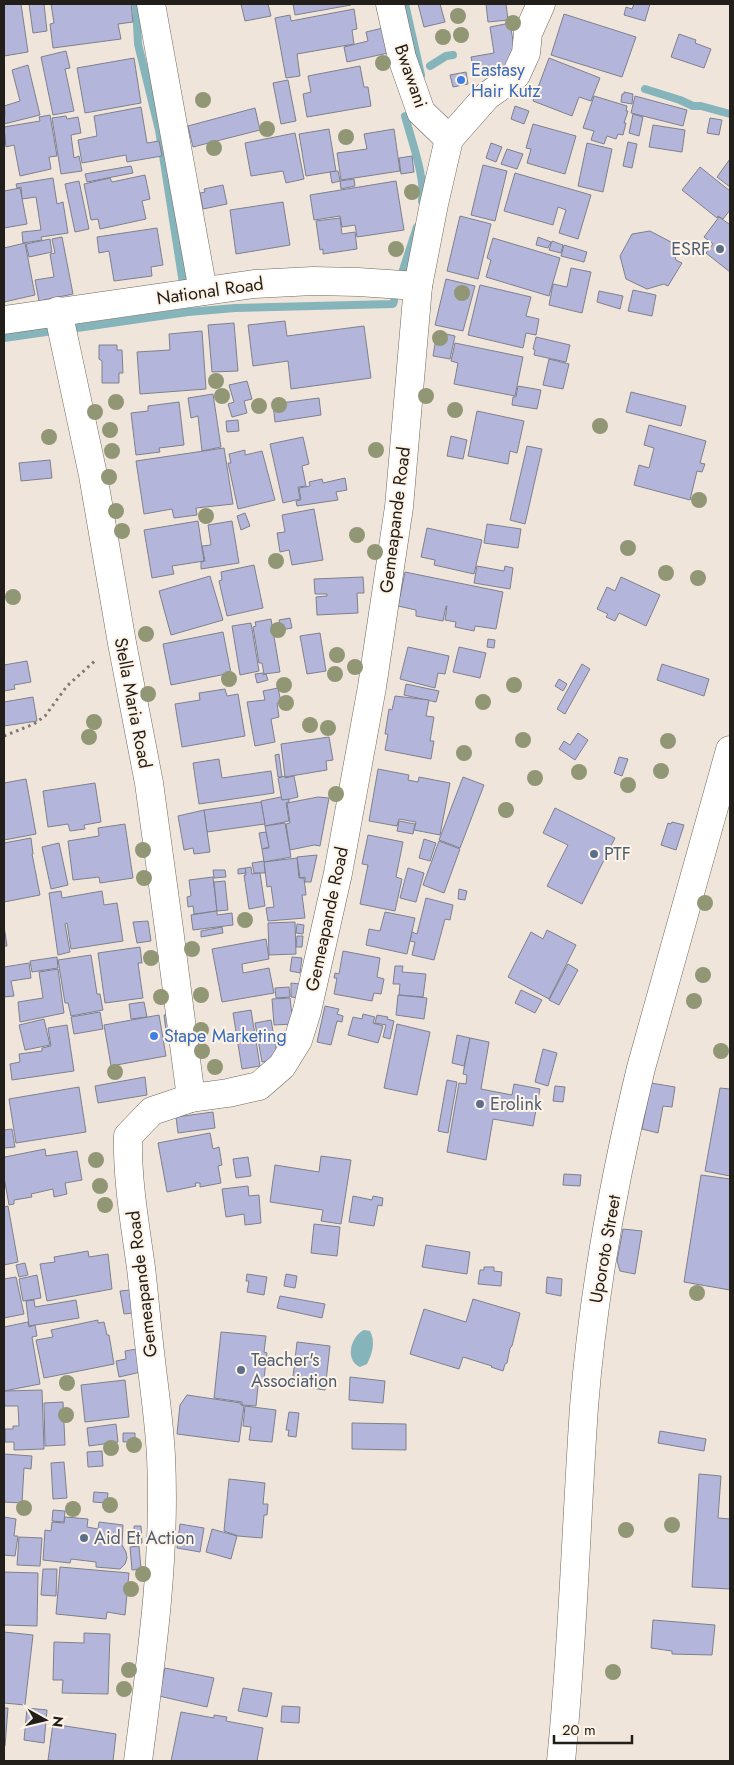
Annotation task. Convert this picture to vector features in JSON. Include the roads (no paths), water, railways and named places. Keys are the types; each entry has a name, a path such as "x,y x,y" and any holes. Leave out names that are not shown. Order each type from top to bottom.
{"street":[{"path":"151,4 203,291"},
{"name":"Bwawani","path":"390,4 402,58 422,112 449,139"},
{"name":"Gemeapande Road","path":"138,1761 156,1614 161,1544 162,1490 155,1391 128,1168 128,1136 152,1111 191,1098 228,1093 258,1086 282,1066 298,1040 307,1011 354,791 382,624 399,507 418,286 449,139 487,96 516,75 526,53 528,33 541,4"},
{"name":"National Road","path":"4,320 254,284 313,281 418,286"},
{"name":"Stella Maria Road","path":"58,311 93,475 122,643 149,783 170,929 191,1098"},
{"name":"Uporoto Street","path":"561,1761 568,1697 584,1406 594,1310 609,1216 628,1120 641,1068 730,750"}],"water":[{"path":"364,1330 370,1331 372,1335 373,1348 367,1364 360,1367 352,1359 351,1348 356,1337"}],"waterway":[{"path":"136,4 138,44 159,130 184,290"},
{"path":"405,4 421,75"},
{"path":"430,66 446,56 453,55"},
{"path":"645,89 693,106 701,106 730,114"},
{"path":"405,116 420,171 423,192 422,201"},
{"path":"402,273 417,227"},
{"path":"70,329 188,312 235,308 393,304 394,301"},
{"path":"4,338 46,332"}],"place":[{"name":"Eastasy Hair Kutz","path":"461,80"},
{"name":"ESRF","path":"720,249"},
{"name":"PTF","path":"594,854"},
{"name":"Stape Marketing","path":"154,1036"},
{"name":"Erolink","path":"480,1104"},
{"name":"Teacher's Association","path":"241,1370"},
{"name":"Aid Et Action","path":"84,1538"}]}
